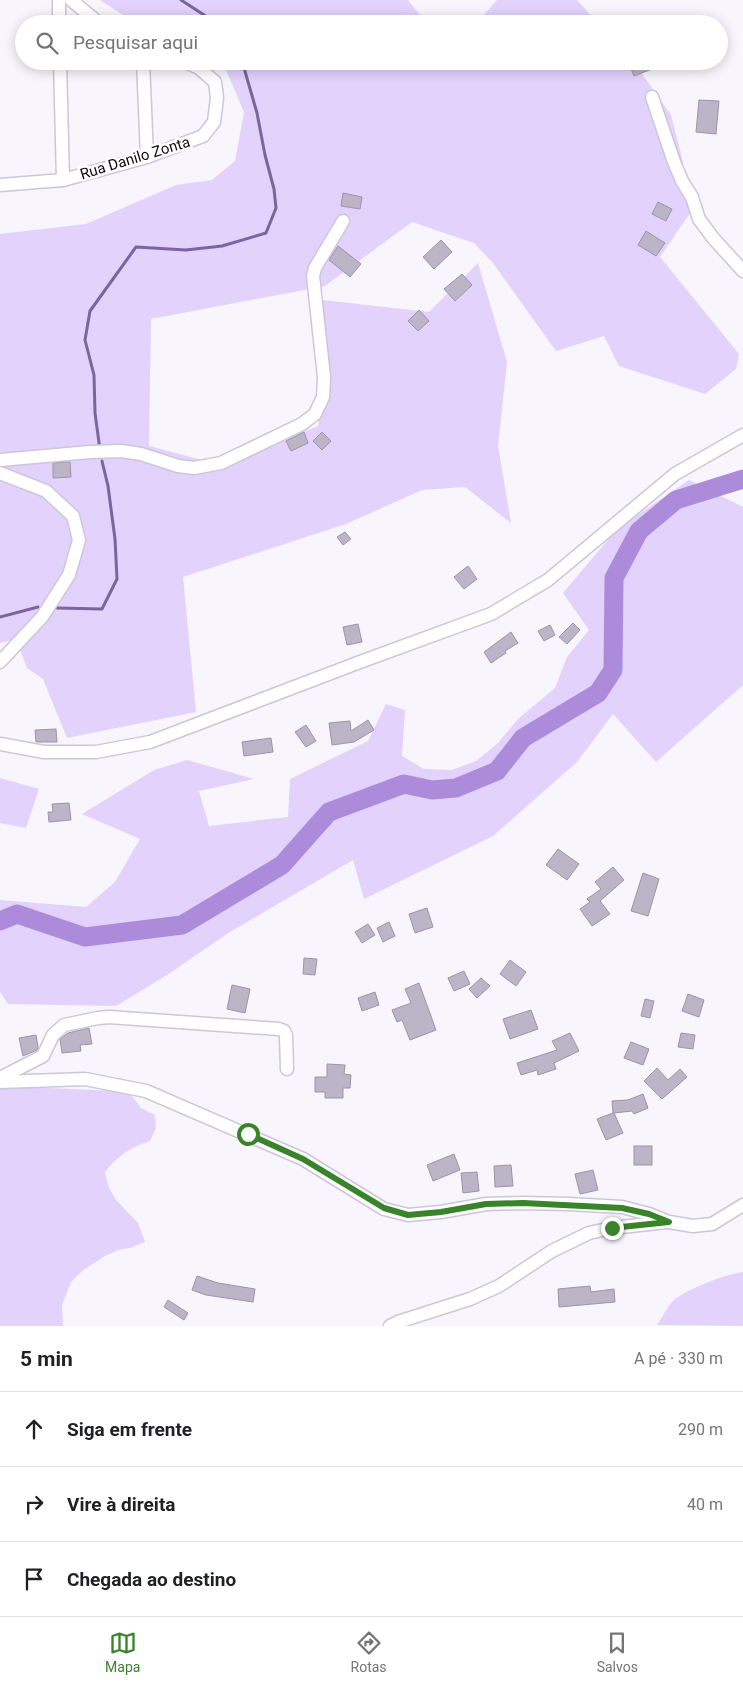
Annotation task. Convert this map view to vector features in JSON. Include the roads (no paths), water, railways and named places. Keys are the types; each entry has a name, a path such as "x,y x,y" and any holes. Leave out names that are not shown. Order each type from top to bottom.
{"street":[{"path":"59,0 59,15"},
{"path":"71,0 89,15"},
{"path":"60,70 63,180"},
{"path":"142,70 147,157"},
{"name":"Rua Danilo Zonta","path":"0,185 63,180 147,157 203,136 214,122 217,98 215,82 201,70"},
{"path":"652,97 674,162 682,181 692,197 699,219 713,238 743,271"},
{"path":"0,460 121,451 141,454 178,466 194,468 221,463 302,424 315,414 324,397 324,377 313,276 315,268 343,221"},
{"path":"0,744 44,752 96,752 150,742 491,614 548,580 675,474 743,435"},
{"path":"0,473 46,491 73,516 79,540 69,574 42,618 0,662"},
{"path":"0,1078 43,1056 53,1035 64,1025 109,1017 279,1029 284,1031 286,1035 287,1069"},
{"path":"0,1082 84,1079 146,1092 303,1159 384,1208 408,1215 441,1212 486,1204 523,1203 622,1208 649,1214 669,1222 693,1226 712,1224 743,1205"},
{"path":"390,1326 470,1299 498,1286 552,1251 589,1233 612,1228 669,1222"}],"waterway":[{"path":"181,0 204,15"},
{"path":"100,450 95,413 94,375 85,340 90,311 136,247 186,250 222,246 266,233 276,208 274,189 257,113 245,70"},
{"path":"57,608 102,609 117,579 115,539 108,486 102,461"},
{"path":"0,921 17,914 85,937 182,925 282,865 329,812 404,784 432,790 456,788 497,771 523,738 598,693 613,670 614,578 639,531 676,500 743,479"},
{"path":"0,617 38,607"}]}
